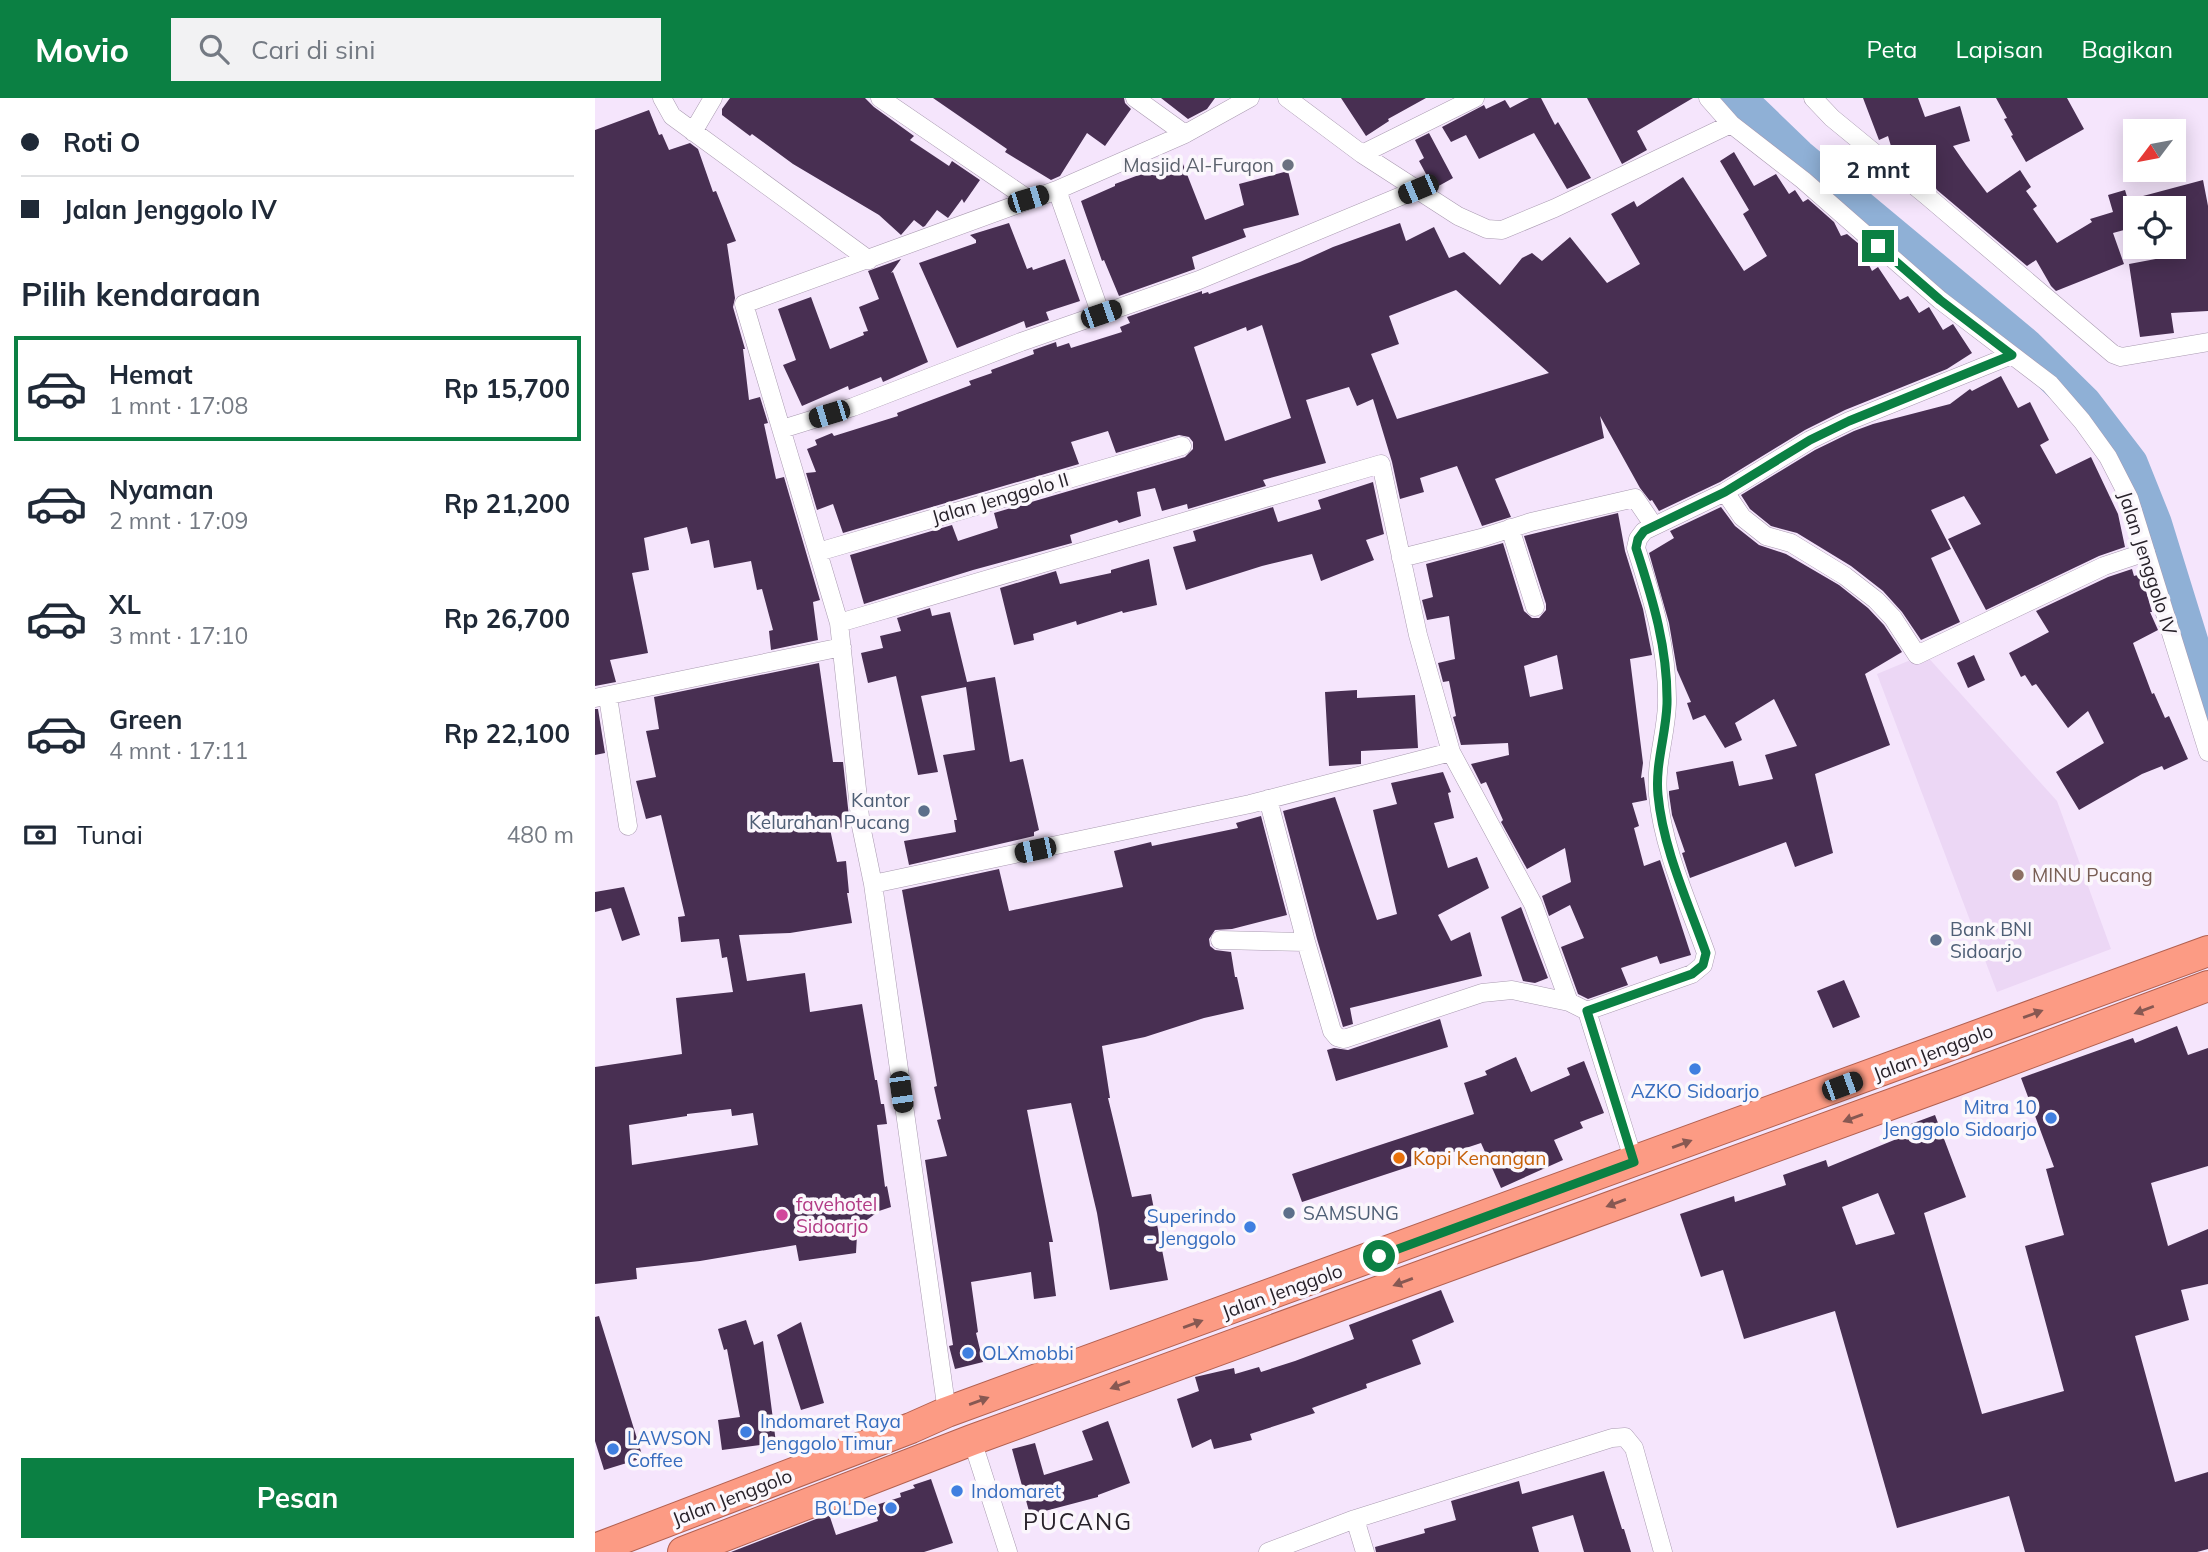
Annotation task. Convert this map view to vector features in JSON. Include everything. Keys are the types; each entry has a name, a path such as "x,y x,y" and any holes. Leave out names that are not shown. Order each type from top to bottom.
{"highway":[{"name":"Jalan Jenggolo","path":"595,1549 947,1412 2208,951"},
{"name":"Jalan Jenggolo","path":"683,1552 972,1440 2208,986"}],"street":[{"path":"662,98 672,116 692,132 869,260"},
{"path":"692,132 713,98"},
{"path":"880,98 1028,199"},
{"path":"1135,98 1185,134"},
{"path":"947,1412 873,884 861,826 839,623 744,304 1058,190 1185,134 1250,98"},
{"path":"1287,98 1362,154 1458,216 1487,229 1502,230 1555,208 1731,124"},
{"path":"1362,154 1475,98"},
{"name":"Jalan Jenggolo IV","path":"1708,98 1731,124 1803,180 1940,300 2055,389 2082,421 2108,457 2129,498 2208,752"},
{"path":"1813,98 1832,118 2113,354 2121,357 2208,342"},
{"path":"782,429 853,407 1021,342 1199,280 1418,189"},
{"path":"1058,190 1101,314"},
{"path":"1268,799 1306,942 1336,1037 1343,1039 1482,993 1511,990 1569,1002 1587,1011 1692,974 1703,965 1706,953 1668,843 1658,794 1659,753 1667,707 1665,653 1636,548 1638,539 1644,531 1725,492 1810,440 1849,421 2012,355"},
{"name":"Jalan Jenggolo II","path":"818,552 1182,446"},
{"path":"839,623 1381,464 1432,690 1451,751 1533,904 1569,1002"},
{"path":"1725,492 1742,517 1766,536 1791,543 1845,576 1876,600 1893,618 1921,661 2104,566 2146,552"},
{"path":"1401,558 1635,498 1654,526"},
{"path":"1510,528 1535,607"},
{"path":"628,826 601,697 842,647"},
{"path":"873,884 1268,799 1451,751"},
{"path":"1220,940 1306,942"},
{"path":"1587,1011 1634,1162"},
{"path":"1268,1552 1355,1519 1612,1438 1625,1437 1634,1448 1663,1552"},
{"path":"972,1440 1008,1552"},
{"path":"1355,1519 1365,1552"}],"shaded area":[{"name":"MINU Pucang","path":"1925,654 2057,801 2111,949 1997,992 1877,674"}],"building":[{"path":"730,98 865,98 914,136 910,140 949,166 952,161 980,180 964,203 962,199 948,218 937,210 925,226 914,220 901,235 879,215 793,164 722,115 722,109"},
{"path":"933,98 1124,98 1131,109 1105,146 1087,133 1060,176 1051,180 1005,152 1007,149"},
{"path":"1161,98 1215,98 1207,109 1188,119"},
{"path":"1341,98 1426,98 1388,119 1389,121 1366,136"},
{"path":"1529,98 1541,98 1555,125 1558,122 1591,178 1567,189 1534,133 1479,159 1466,135 1451,142 1442,127 1484,105 1486,109 1505,100 1510,108"},
{"path":"1587,98 1693,98 1637,131 1647,150 1622,164"},
{"path":"1863,98 1918,98 1925,117 1960,106 1970,141 1953,146 1966,165 1987,193 2020,170 2031,187 2026,191 2037,206 2033,209 2057,243 2092,222 2090,219 2113,212 2108,195 2125,190 2123,230 2113,233 2124,264 2056,291 2036,260 2027,266 1937,190 1918,158 1904,162 1893,153 1888,136 1879,140"},
{"path":"1996,98 2067,98 2084,129 2026,162 2011,136 2013,135 2004,119 2007,118"},
{"path":"649,110 659,135 662,134 669,150 690,143 698,149 713,192 716,191 736,241 727,244 735,298 733,307 745,349 749,400 760,397 768,423 764,424 776,479 784,477 820,600 813,602 818,640 771,650 769,631 773,630 762,589 757,590 751,561 714,568 709,540 691,544 687,527 644,538 649,570 632,573 648,653 610,660 616,682 595,686 595,130"},
{"path":"1429,133 1453,178 1435,188 1419,161 1424,158 1415,140"},
{"path":"1734,152 1754,186 1776,174 1789,194 1795,190 1803,202 1808,199 1834,222 1841,236 1847,234 1859,244 1872,271 1878,267 1900,300 1908,296 1919,313 1929,307 1943,330 1953,324 1972,353 1947,369 1845,410 1805,430 1720,482 1659,511 1640,488 1600,416 1604,438 1495,479 1511,517 1482,526 1457,466 1420,478 1424,492 1400,499 1373,399 1357,406 1349,387 1306,400 1326,463 1263,480 1266,486 1188,509 1187,504 1162,511 1155,488 1137,492 1141,516 1119,523 1117,520 1070,535 1072,543 864,604 850,555 952,525 958,541 998,528 994,513 1185,457 1193,449 1193,442 1189,437 1179,435 1116,453 1108,431 1071,442 1079,464 843,533 833,504 817,510 806,473 816,472 807,449 817,445 815,440 898,416 897,413 971,385 969,381 1034,354 1033,350 1056,342 1057,347 1069,343 1071,348 1122,332 1120,327 1130,323 1127,317 1202,291 1202,294 1209,294 1400,223 1406,241 1434,227 1449,258 1464,252 1500,285 1522,258 1532,253 1542,261 1570,237 1607,283 1640,264 1611,214 1634,201 1637,207 1683,177 1744,271 1767,256 1743,214 1749,210 1720,161","holes":["1456,290 1549,373 1397,419 1371,354 1399,344 1389,316","1262,325 1291,418 1225,441 1194,347 1246,327 1247,331"]},
{"path":"1181,159 1205,220 1244,205 1239,184 1288,171 1299,215 1243,229 1246,237 1192,257 1195,269 1119,296 1104,260 1102,261 1081,201 1115,184"},
{"path":"2203,180 2208,206 2208,311 2171,313 2174,333 2140,337 2129,264 2156,259 2186,259 2186,196 2143,196"},
{"path":"1009,223 1027,269 1032,267 1033,270 1065,259 1080,301 1046,312 1049,320 1026,328 1024,321 957,348 919,263 976,243 970,235"},
{"path":"901,259 891,273 893,272 928,362 883,382 881,377 849,390 848,386 802,406 783,365 796,360 778,309 811,297 830,349 868,331 859,307 879,299 868,271"},
{"path":"2001,376 2018,408 2030,402 2049,440 2040,445 2056,474 2091,457 2118,514 2125,547 2099,556 1986,610 1948,539 1981,524 1964,496 1931,510 1951,549 1931,558 1960,622 1921,640 1902,612 1883,591 1851,566 1797,533 1771,526 1750,509 1741,495 1815,450 1854,431 1950,404 1970,389 1972,391"},
{"path":"1373,482 1384,534 1366,540 1374,560 1321,581 1312,554 1262,566 1186,590 1173,547 1196,541 1193,531 1273,507 1278,522 1321,509 1318,500"},
{"path":"1721,507 1735,526 1759,545 1786,554 1839,585 1868,608 1884,625 1902,652 1865,674 1890,745 1815,774 1833,853 1795,867 1786,842 1690,878 1682,853 1685,852 1672,815 1669,794 1669,791 1679,789 1676,772 1733,761 1739,786 1773,779 1765,755 1797,746 1774,699 1735,723 1742,740 1725,748 1705,715 1693,720 1687,703 1691,702 1677,670 1669,623 1649,553 1674,538 1670,531"},
{"path":"1618,513 1652,655 1630,659 1643,763 1641,778 1644,777 1647,800 1632,803 1639,826 1634,828 1644,866 1660,860 1691,955 1660,964 1657,956 1621,968 1628,985 1588,999 1578,994 1561,947 1584,938 1570,905 1549,916 1542,896 1571,882 1565,848 1527,869 1501,822 1503,820 1486,782 1481,784 1471,764 1509,755 1508,743 1461,745 1453,717 1456,716 1449,681 1443,682 1438,663 1455,659 1449,616 1427,620 1422,600 1433,597 1426,564 1503,543 1524,611 1532,618 1539,618 1546,610 1546,604 1524,536","holes":["1557,655 1563,689 1530,697 1524,666"]},
{"path":"1149,559 1157,605 1123,613 1122,611 1077,625 1076,621 1033,634 1034,640 1014,645 1000,588 1056,571 1060,584 1111,573 1111,570"},
{"path":"2132,569 2134,576 2141,574 2150,612 2158,630 2133,643 2152,694 2154,693 2165,718 2169,716 2188,759 2164,770 2162,766 2142,774 2079,810 2056,772 2104,743 2088,711 2068,728 2036,684 2032,686 2025,675 2021,677 2009,653 2049,632 2036,611 2108,577"},
{"path":"930,608 932,616 950,612 967,682 995,677 1010,762 1023,759 1039,830 1034,832 1034,836 909,865 904,841 956,832 954,820 957,820 943,755 975,750 966,687 921,696 938,772 918,775 896,676 868,683 861,653 883,648 880,636 901,631 897,618"},
{"path":"1974,655 1985,680 1968,688 1957,663"},
{"path":"819,663 833,762 843,762 850,826 830,829 837,862 846,861 852,923 790,933 739,935 747,981 805,973 810,1012 862,1004 875,1080 881,1104 884,1104 887,1124 877,1125 885,1187 887,1186 891,1207 879,1211 864,1222 857,1235 856,1253 799,1261 796,1245 700,1261 636,1268 637,1279 595,1284 595,1067 682,1054 676,998 733,992 727,957 722,958 719,939 681,942 678,917 685,916 661,815 646,819 636,781 656,777 646,731 659,729 654,697","holes":["731,1109 732,1116 753,1113 758,1145 632,1165 629,1125"]},
{"path":"1357,690 1357,698 1415,695 1418,748 1361,751 1361,764 1329,766 1325,692"},
{"path":"595,709 598,709 605,753 595,755"},
{"path":"1443,772 1451,792 1448,793 1454,818 1434,823 1448,868 1477,857 1489,888 1438,915 1451,941 1470,932 1482,976 1350,1008 1353,1024 1343,1027 1283,811 1335,797 1377,920 1397,914 1373,810 1397,804 1391,783"},
{"path":"1261,816 1287,915 1232,929 1215,930 1209,939 1210,946 1215,950 1231,952 1244,1009 1204,1018 1145,1037 1102,1046 1108,1098 1132,1197 1151,1194 1168,1280 1110,1290 1097,1213 1071,1103 1027,1110 1053,1242 1049,1242 1056,1296 1034,1299 1031,1272 971,1282 976,1333 983,1362 955,1369 949,1346 953,1345 925,1160 947,1156 937,1120 941,1119 934,1087 937,1086 902,890 999,869 1009,911 1123,887 1114,851 1151,842 1152,846 1238,828 1236,823"},
{"path":"624,887 640,935 622,941 611,908 595,912 595,892"},
{"path":"1521,907 1548,978 1535,983 1523,981 1501,917"},
{"path":"1844,980 1860,1017 1833,1028 1817,991"},
{"path":"1440,1019 1448,1047 1336,1081 1327,1050 1348,1050"},
{"path":"2177,1026 2188,1055 2208,1048 2208,1166 2151,1183 2168,1246 2208,1229 2208,1284 2181,1290 2189,1320 2135,1336 2175,1482 2208,1472 2208,1549 2197,1552 2025,1552 2009,1496 1897,1528 1835,1311 1744,1339 1723,1270 1701,1277 1680,1214 1734,1196 1735,1202 1786,1185 1783,1175 1826,1160 1828,1167 1904,1136 1900,1128 1935,1115 1966,1197 1924,1213 1982,1414 2064,1391 2025,1246 2064,1235 2046,1169 2054,1167 2021,1078 2133,1038 2135,1043","holes":["1878,1193 1895,1234 1856,1245 1842,1207"]},
{"path":"1516,1057 1531,1092 1570,1075 1567,1068 1584,1061 1604,1113 1580,1122 1583,1128 1554,1140 1563,1160 1501,1188 1481,1143 1302,1202 1292,1174 1474,1114 1464,1083 1487,1075 1485,1071"},
{"path":"1441,1290 1454,1322 1412,1340 1421,1364 1312,1408 1315,1413 1250,1434 1252,1440 1214,1449 1211,1439 1192,1448 1177,1399 1199,1391 1195,1377 1234,1368 1235,1374 1259,1367 1261,1372 1295,1361 1354,1339 1349,1325"},
{"path":"599,1316 643,1458 604,1470 595,1441 595,1317"},
{"path":"746,1320 754,1345 763,1341 776,1443 722,1450 718,1420 740,1417 727,1349 724,1350 718,1329"},
{"path":"801,1322 824,1403 801,1410 777,1335"},
{"path":"1108,1421 1130,1483 1098,1497 1030,1515 1012,1449 1035,1443 1044,1475 1093,1460 1082,1431"},
{"path":"1604,1471 1631,1552 1584,1552 1573,1515 1532,1527 1539,1552 1376,1552 1375,1547 1425,1533 1424,1529 1456,1520 1451,1501 1519,1481 1522,1494"},
{"path":"931,1479 953,1543 924,1552 731,1552 829,1514 836,1535 878,1521 873,1506 901,1497 900,1493 915,1488 913,1485"}],"waterway":[{"path":"1736,98 1797,157 2025,347 2083,404 2129,464 2153,524 2208,702"}],"place":[{"name":"Masjid Al-Furqon","path":"1288,165"},
{"name":"Kantor Kelurahan Pucang","path":"924,811"},
{"name":"MINU Pucang","path":"2018,875"},
{"name":"Bank BNI Sidoarjo","path":"1936,940"},
{"name":"AZKO Sidoarjo","path":"1695,1069"},
{"name":"Mitra 10 Jenggolo Sidoarjo","path":"2051,1118"},
{"name":"Kopi Kenangan","path":"1399,1158"},
{"name":"SAMSUNG","path":"1289,1213"},
{"name":"favehotel Sidoarjo","path":"782,1215"},
{"name":"Superindo - Jenggolo","path":"1250,1227"},
{"name":"OLXmobbi","path":"968,1353"},
{"name":"Indomaret Raya Jenggolo Timur","path":"746,1432"},
{"name":"LAWSON Coffee","path":"613,1449"},
{"name":"Indomaret","path":"957,1491"},
{"name":"BOLDe","path":"891,1508"}],"district":[{"name":"PUCANG","path":"1078,1522"}],"route":[{"path":"1379,1256 1634,1162 1587,1011 1692,974 1703,965 1706,953 1668,843 1658,794 1659,753 1667,707 1665,653 1636,548 1638,539 1644,531 1725,492 1810,440 1849,421 2012,355 1940,300 1878,246"}]}
